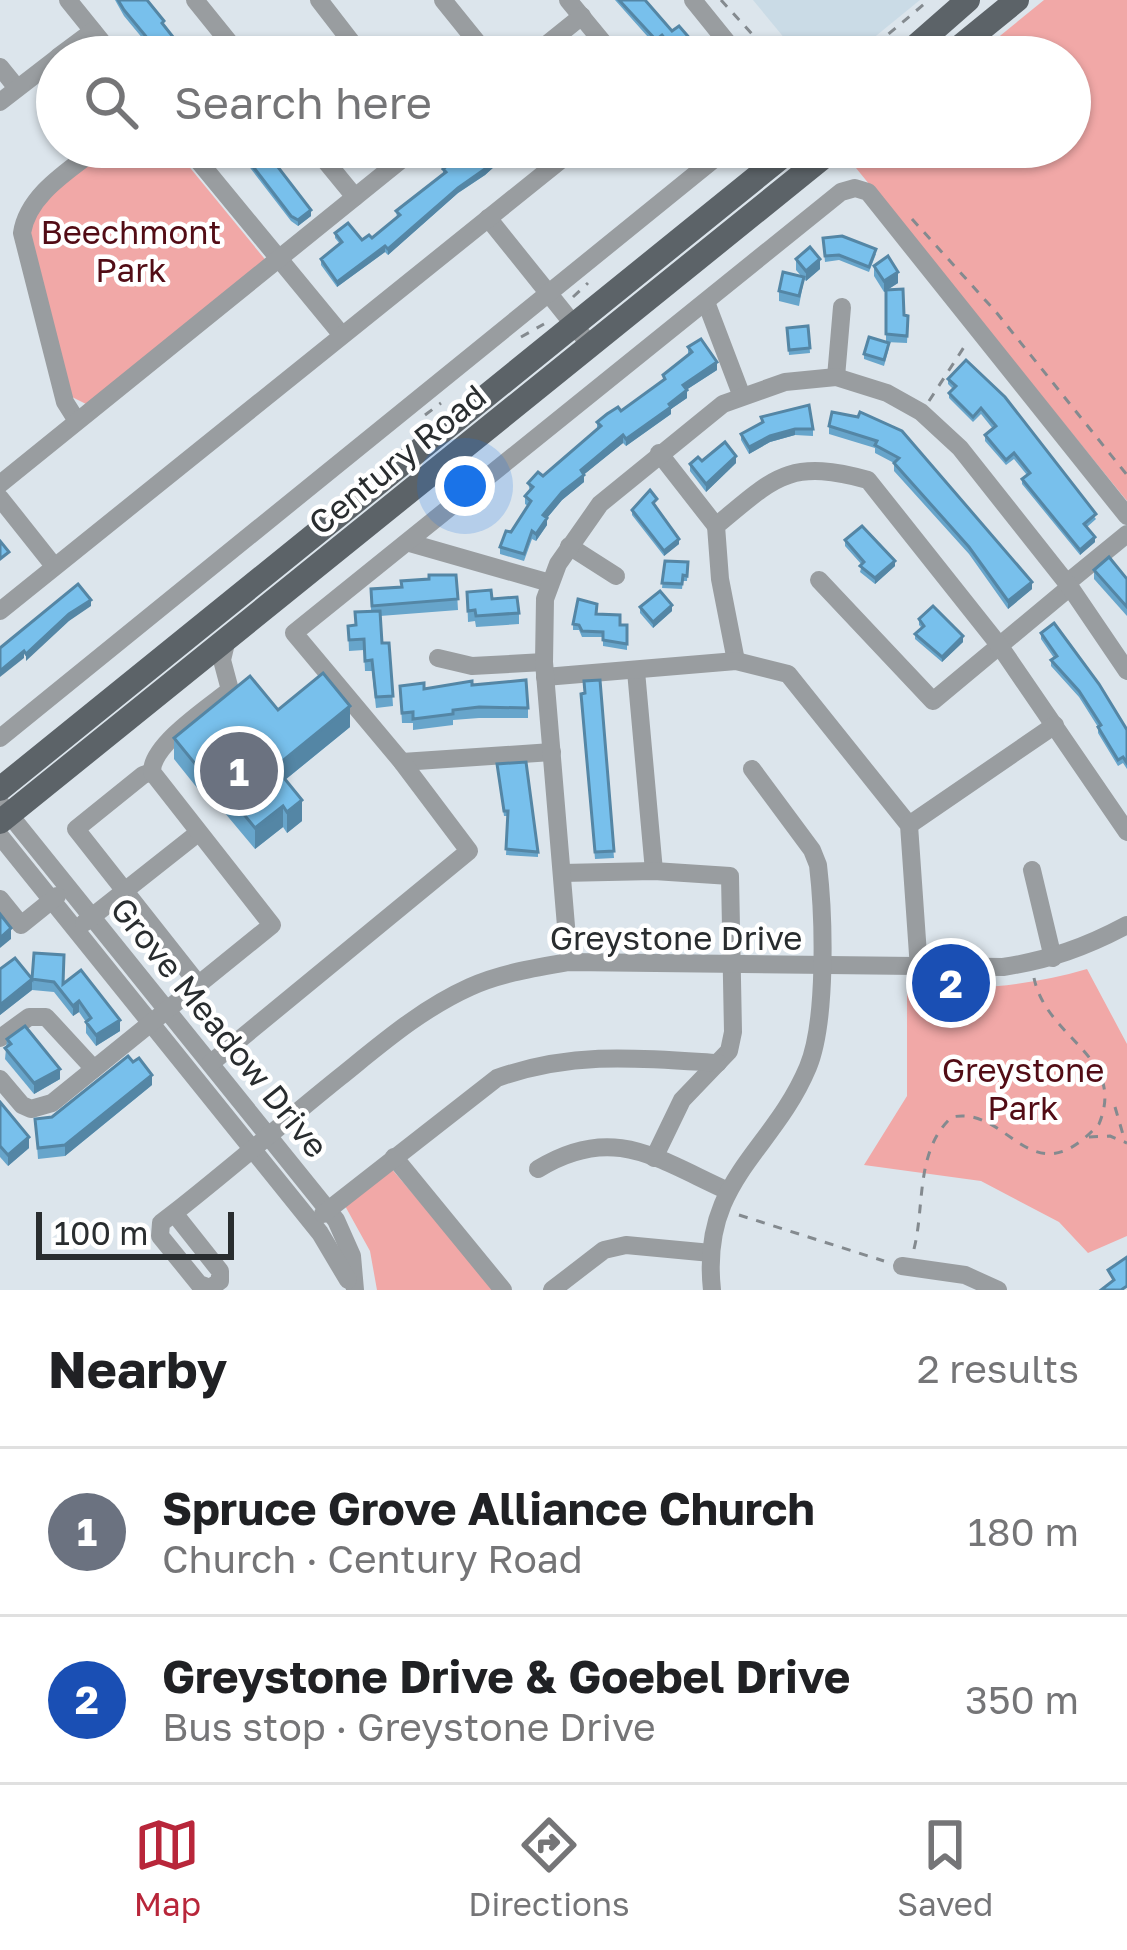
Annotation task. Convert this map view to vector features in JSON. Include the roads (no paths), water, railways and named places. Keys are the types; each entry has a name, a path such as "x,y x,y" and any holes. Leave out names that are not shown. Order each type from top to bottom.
{"main road":[{"path":"927,36 968,0"},
{"path":"973,36 1017,0"},
{"name":"Century Road","path":"2,819 228,638 770,168"},
{"name":"Century Road","path":"0,789 582,335 808,168"}],"street":[{"path":"68,0 97,36"},
{"path":"195,0 225,36"},
{"path":"319,0 347,36"},
{"path":"442,0 472,36"},
{"path":"568,0 598,36"},
{"path":"693,0 722,36"},
{"path":"556,36 581,16"},
{"path":"86,36 93,31"},
{"path":"0,67 17,88"},
{"path":"0,102 36,74"},
{"path":"74,168 38,198 25,216 22,233 65,401 77,421"},
{"path":"205,168 341,334"},
{"path":"331,168 355,197"},
{"path":"0,484 391,168"},
{"path":"0,611 551,168"},
{"path":"0,738 703,168"},
{"path":"211,1063 469,851 294,633 841,192 855,188 868,192 1127,516"},
{"path":"488,218 582,335"},
{"path":"706,302 741,394"},
{"path":"836,377 842,307"},
{"path":"569,962 542,616 550,583 569,546 600,504 709,412 741,394 785,382 836,377 886,393 921,412 960,448 1069,585 1127,670"},
{"path":"658,453 716,526 720,579 736,661"},
{"path":"716,526 784,473 868,480 999,645 1127,832"},
{"path":"0,498 54,566"},
{"path":"819,580 933,700 1127,534"},
{"path":"410,543 550,583"},
{"path":"569,546 616,576"},
{"path":"0,1079 22,1105 41,1108 272,925 152,772 159,750 230,690 222,660 228,638"},
{"path":"438,658 472,666 545,670 636,670 736,661 788,674 909,825 919,969"},
{"path":"636,670 654,871"},
{"path":"909,825 1054,725"},
{"path":"402,762 552,752"},
{"path":"712,1290 711,1253 724,1200 787,1105 808,1067 818,1031 818,866 812,850 752,769"},
{"path":"152,772 76,829 199,985"},
{"name":"Grove Meadow Drive","path":"2,819 69,887 328,1209 352,1256 354,1290"},
{"name":"Grove Meadow Drive","path":"2,819 52,900 312,1223 354,1290"},
{"path":"76,930 198,833"},
{"path":"1032,870 1044,960"},
{"path":"562,873 654,871 730,876 733,1032 729,1052 682,1100 654,1157"},
{"path":"0,899 21,925 69,887"},
{"name":"Greystone Drive","path":"174,1213 427,1010 472,986 521,970 569,962 974,969 1044,960 1127,926"},
{"path":"0,1038 29,1017 46,1017 94,1069"},
{"path":"312,1223 497,1078 526,1067 604,1055 718,1063"},
{"path":"538,1169 585,1146 625,1148 654,1157 724,1200"},
{"path":"394,1157 503,1290"},
{"path":"552,1290 604,1250 626,1245 711,1253"},
{"path":"902,1266 964,1275 998,1290"}],"place":[{"name":"Spruce Grove Alliance Church","path":"239,771"},
{"name":"Greystone Drive & Goebel Drive","path":"951,983"}],"park label":[{"name":"Beechmont Park","path":"131,250"},
{"name":"Greystone Park","path":"1023,1088"}]}
